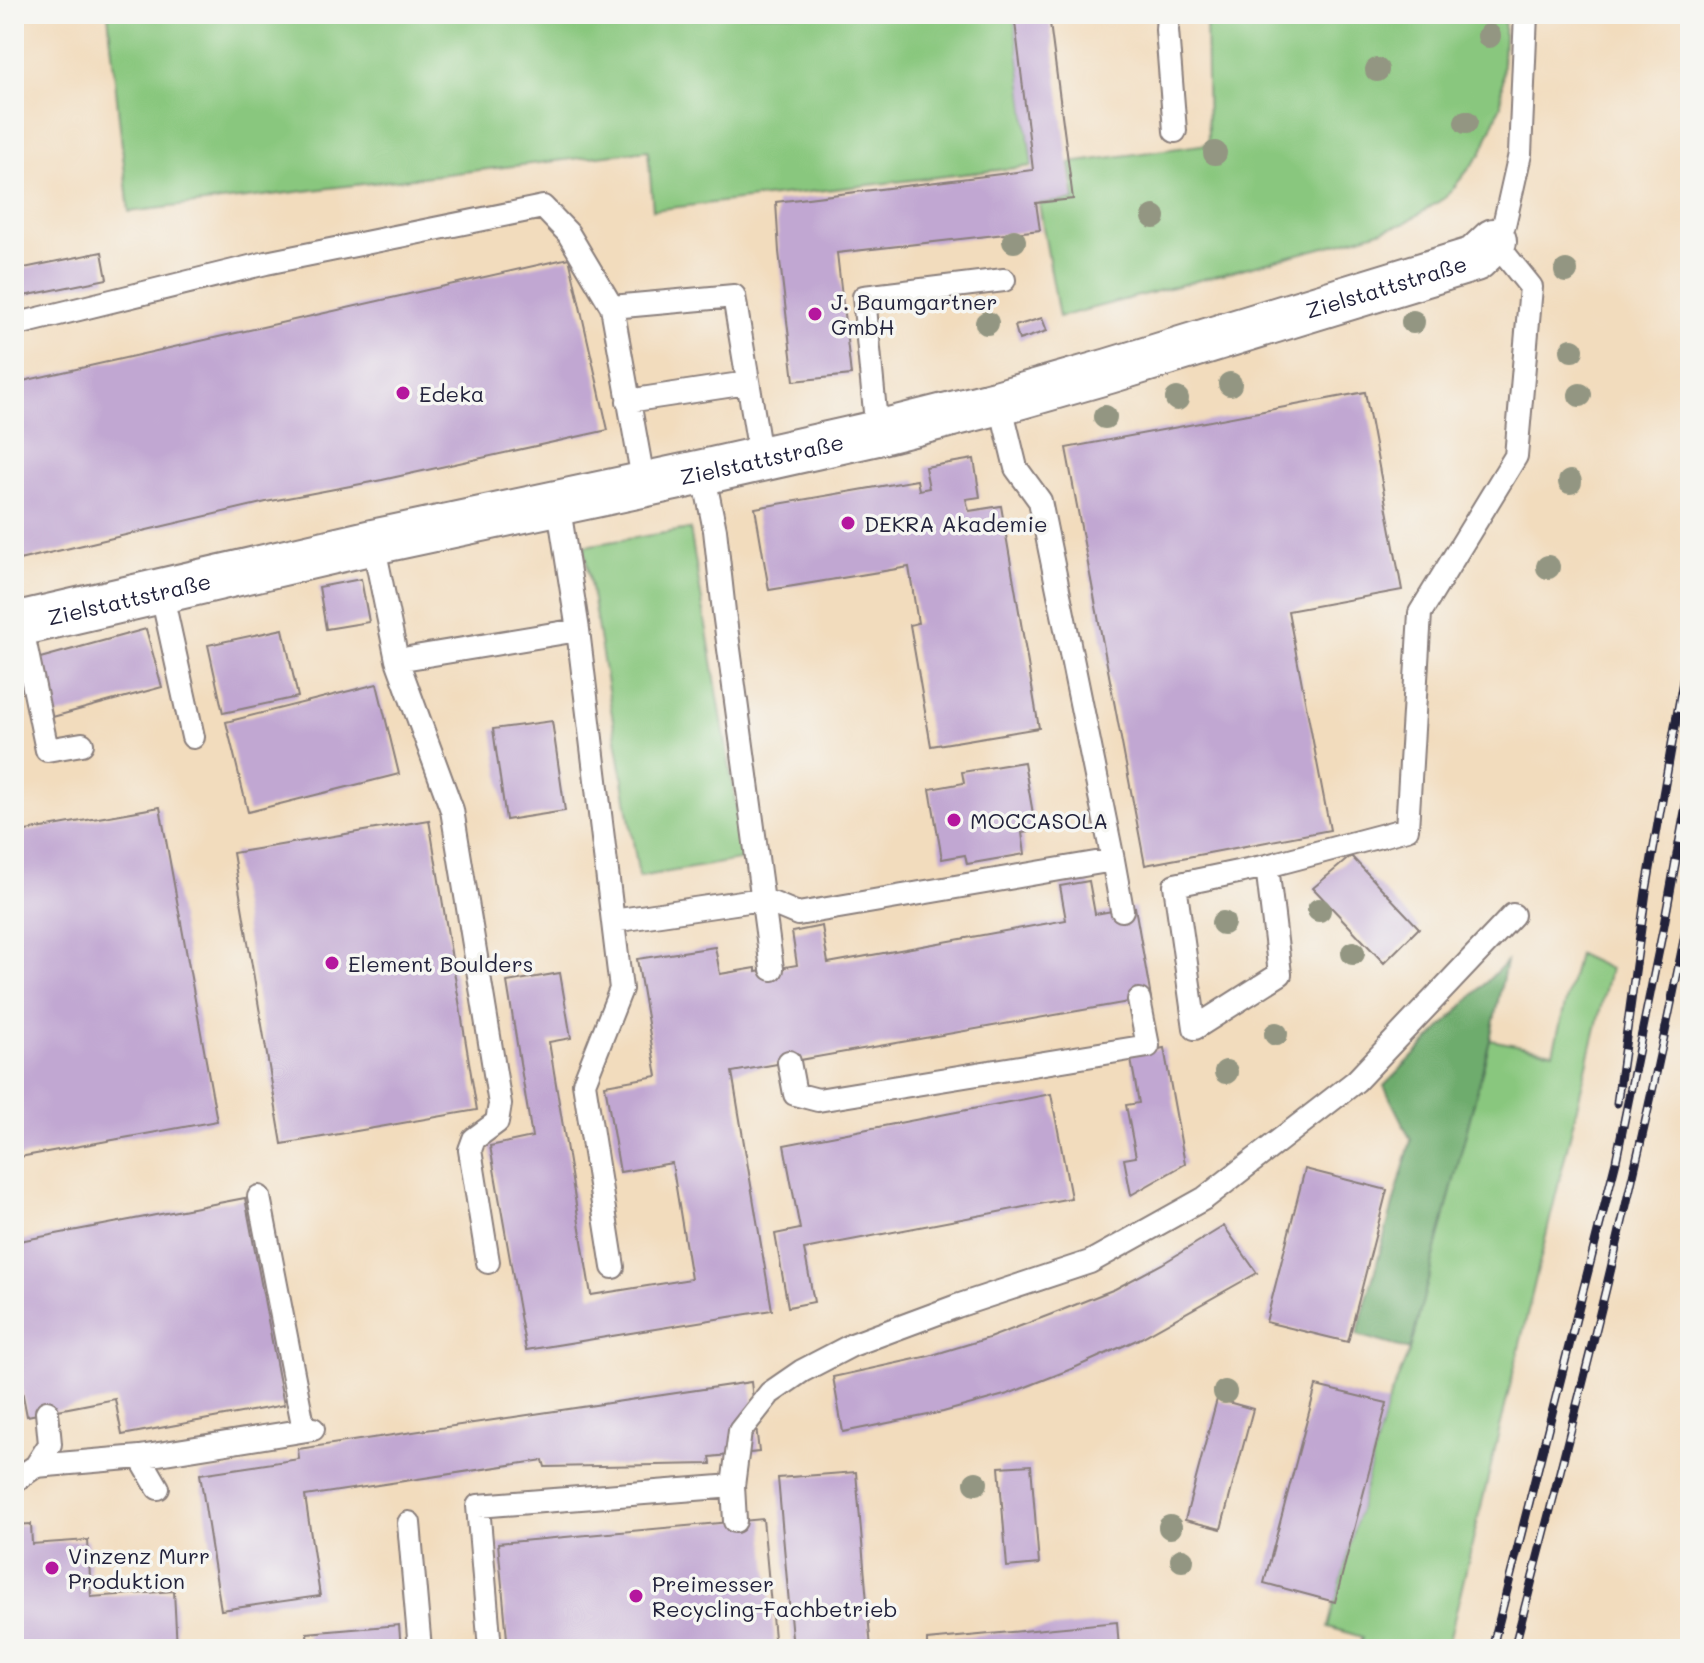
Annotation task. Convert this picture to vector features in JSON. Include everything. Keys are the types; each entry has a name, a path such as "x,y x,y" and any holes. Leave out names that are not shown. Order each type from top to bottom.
{"street":[{"name":"Zielstattstraße","path":"18,625 373,542 761,460 1000,402 1125,367 1475,259 1494,241"}],"lane":[{"path":"1168,14 1175,131"},
{"path":"1267,866 1280,974 1195,1028 1175,885 1267,866 1407,829 1420,613 1516,456 1531,287 1494,241 1504,225 1520,154 1526,14"},
{"path":"14,325 266,263 543,207 568,233 612,307 644,485"},
{"path":"877,433 864,297 1004,280"},
{"path":"612,307 734,296 761,460"},
{"path":"628,401 747,383"},
{"path":"1000,402 1016,468 1040,501 1122,910"},
{"path":"703,472 715,530 772,969"},
{"path":"558,502 578,630 621,989 584,1083 613,1267"},
{"path":"373,542 397,660 452,810 500,1104 497,1122 474,1139 470,1150 488,1262"},
{"path":"161,591 193,737"},
{"path":"18,625 47,750 82,744"},
{"path":"397,660 578,630"},
{"path":"613,921 762,899 798,914 1113,860"},
{"path":"735,1521 733,1486 740,1431 770,1393 802,1371 852,1345 1090,1262 1205,1198 1356,1081 1513,915"},
{"path":"789,1062 795,1094 818,1100 1148,1046 1139,1000"},
{"path":"36,1466 140,1457 308,1429 259,1197"},
{"path":"14,1481 36,1466 50,1444 47,1412"},
{"path":"140,1457 158,1488"},
{"path":"490,1649 478,1506 733,1486"},
{"path":"409,1523 420,1649"}],"green space":[{"path":"108,14 1014,14 1032,166 653,210 648,150 129,212"},
{"path":"1206,14 1505,14 1501,105 1481,154 1446,197 1403,224 1059,317 1039,204 1075,200 1070,163 1208,144"},
{"path":"690,529 745,859 639,877 584,546"},
{"path":"1578,954 1610,969 1447,1649 1359,1649 1362,1637 1328,1627 1387,1404 1410,1350 1490,1040 1553,1052"},
{"path":"1506,962 1490,1040 1410,1350 1357,1335 1411,1140 1384,1086"}],"building":[{"name":"J. Baumgartner GmbH","path":"1014,14 1104,14 1050,23 1073,199 1036,203 1040,230 837,253 851,375 794,381 776,202 1033,170"},
{"path":"102,252 107,279 14,298 14,270"},
{"path":"569,258 608,430 266,502 19,560 14,538 14,383"},
{"path":"1042,318 1047,331 1019,340 1015,326"},
{"path":"1365,392 1402,590 1288,611 1330,830 1145,865 1066,448"},
{"path":"974,459 980,497 966,499 969,511 1001,506 1039,728 931,746 910,625 918,623 909,567 769,590 755,508 917,480 919,490 929,488 925,467"},
{"path":"361,579 369,622 326,629 319,587"},
{"path":"146,629 162,687 49,718 33,660"},
{"path":"283,629 298,697 223,713 208,645"},
{"path":"377,684 399,774 248,812 226,722"},
{"path":"552,721 565,811 506,820 493,729"},
{"path":"1024,762 1036,831 1022,833 1025,854 967,864 965,855 942,859 930,789 964,783 962,772"},
{"path":"160,807 217,1121 14,1158 14,833"},
{"path":"429,820 477,1110 282,1144 233,853"},
{"path":"1351,856 1419,928 1384,963 1313,888"},
{"path":"1089,881 1095,914 1135,907 1151,998 732,1072 772,1310 526,1350 490,1146 532,1137 507,982 560,973 571,1038 549,1042 591,1295 691,1279 672,1163 620,1172 605,1085 657,1076 637,959 715,947 720,974 797,965 792,932 822,926 828,963 1066,920 1060,886"},
{"path":"1164,1048 1185,1164 1131,1195 1124,1159 1136,1157 1126,1105 1139,1103 1130,1054"},
{"path":"1051,1094 1071,1198 804,1249 814,1302 788,1307 775,1234 800,1229 784,1145"},
{"path":"1305,1169 1387,1190 1348,1342 1266,1322"},
{"path":"245,1198 284,1405 122,1435 115,1399 27,1416 14,1350 14,1242"},
{"path":"1224,1226 1257,1273 1141,1338 1008,1394 943,1412 843,1432 833,1377 929,1356 1052,1314 1115,1289"},
{"path":"751,1382 759,1452 710,1457 711,1464 545,1467 543,1460 305,1496 320,1596 221,1610 200,1474 299,1459 298,1449"},
{"path":"1316,1386 1387,1403 1335,1602 1264,1583"},
{"path":"1217,1399 1253,1409 1221,1529 1185,1520"},
{"path":"1031,1465 1039,1564 1007,1567 999,1467"},
{"path":"856,1472 871,1649 793,1649 778,1478"},
{"name":"Preimesser Recycling-Fachbetrieb","path":"763,1519 775,1649 508,1649 498,1543"},
{"name":"Vinzenz Murr Produktion","path":"31,1524 32,1544 88,1540 91,1597 174,1591 177,1649 14,1649 14,1525"},
{"path":"1117,1622 1119,1649 927,1649 927,1640"},
{"path":"399,1625 401,1649 308,1649 307,1633"}],"railway":[{"path":"1617,1103 1646,892 1690,641"},
{"path":"1492,1649 1616,1161 1690,784"},
{"path":"1514,1649 1630,1188 1690,909"}],"place":[{"name":"J. Baumgartner GmbH","path":"815,314"},
{"name":"Edeka","path":"403,393"},
{"name":"DEKRA Akademie","path":"848,523"},
{"name":"MOCCASOLA","path":"954,820"},
{"name":"Element Boulders","path":"332,963"},
{"name":"Vinzenz Murr Produktion","path":"52,1568"},
{"name":"Preimesser Recycling-Fachbetrieb","path":"636,1596"}]}
